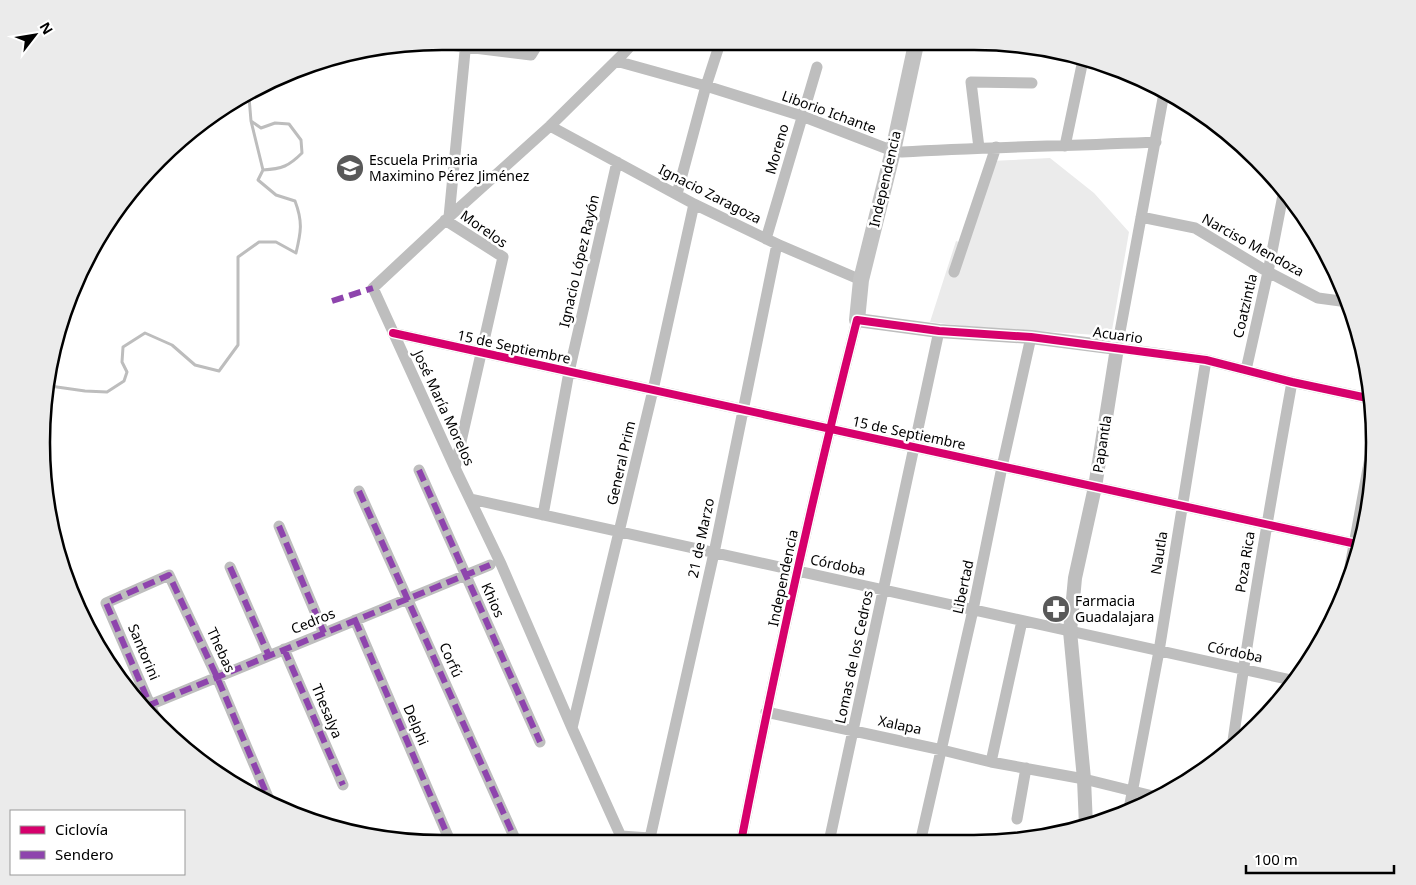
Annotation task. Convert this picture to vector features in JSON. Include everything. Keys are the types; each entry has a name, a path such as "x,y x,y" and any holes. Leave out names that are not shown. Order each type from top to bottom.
{"main road":[{"name":"Independencia","path":"857,320 861,280 893,151 915,50"}],"street":[{"path":"447,218 464,50"},
{"path":"501,50 531,55 534,50"},
{"name":"José María Morelos","path":"620,835 501,564 471,499 454,468 372,288 550,126 626,50"},
{"path":"677,194 718,50"},
{"name":"Liborio Ichante","path":"616,61 706,86 802,116 893,151 1156,142"},
{"path":"1065,146 1082,65"},
{"name":"Moreno","path":"771,241 802,116 817,67"},
{"path":"979,148 971,82 1032,83"},
{"name":"Papantla","path":"1086,819 1084,779 1070,631 1075,578 1095,487 1163,99"},
{"name":"Ignacio Zaragoza","path":"550,126 694,204 771,241 861,280"},
{"path":"954,272 996,148"},
{"name":"Ignacio López Rayón","path":"543,515 569,372 617,162"},
{"name":"Coatzintla","path":"1246,370 1282,200"},
{"name":"General Prim","path":"572,728 620,532 694,204"},
{"name":"Narciso Mendoza","path":"1142,217 1195,228 1268,272 1318,298 1339,301"},
{"name":"Morelos","path":"447,218 503,257 454,468"},
{"name":"21 de Marzo","path":"651,835 714,553 743,410 771,241"},
{"name":"Acuario","path":"857,320 939,331 1031,337 1206,360 1292,382 1363,397"},
{"name":"Independencia","path":"742,835 766,712 797,571 829,429 857,320"},
{"name":"Lomas de los Cedros","path":"831,835 939,331"},
{"name":"15 de Septiembre","path":"393,333 1353,544"},
{"name":"Libertad","path":"922,835 973,610 1031,337"},
{"name":"Nautla","path":"1130,802 1159,651 1206,360"},
{"name":"Poza Rica","path":"1234,736 1266,525 1292,382"},
{"name":"Khios","path":"419,470 540,742"},
{"name":"Corfú","path":"359,491 513,835"},
{"name":"Córdoba","path":"471,499 1287,679"},
{"path":"279,526 324,633"},
{"name":"Cedros","path":"153,707 217,677 490,565"},
{"path":"230,567 269,656"},
{"name":"Thebas","path":"106,603 169,575 217,677 266,794"},
{"name":"Santorini","path":"106,603 147,701"},
{"name":"Delphi","path":"355,620 447,835"},
{"path":"991,762 1022,621"},
{"name":"Thesalya","path":"284,649 343,785"},
{"name":"Xalapa","path":"766,712 991,762 1084,779 1147,795"},
{"path":"1017,819 1026,768"}],"shaded area":[{"path":"1050,158 1094,193 1129,232 1111,336 930,322 956,241 965,244 991,161"}],"waterway":[{"path":"54,387 107,392 124,381 127,372 122,362 123,347 145,333 172,345 195,365 219,371 238,345 238,257 259,242 276,242 296,253 300,227 295,201 276,195 258,180 263,170 251,121 249,101"},
{"path":"251,121 261,128 275,123 289,124 301,140 302,153 293,161 280,168 263,170"}],"marked path":[{"path":"332,301 373,288"},
{"path":"419,470 540,742"},
{"path":"359,491 513,835"},
{"path":"279,526 324,633"},
{"path":"150,705 490,565"},
{"path":"230,567 269,656"},
{"path":"150,704 106,603 169,575 217,677 266,794"},
{"path":"355,620 447,835"},
{"path":"284,649 343,785"}],"cycle path":[{"path":"742,835 795,580 857,320 939,331 1031,337 1206,360 1292,382 1363,397"},
{"path":"393,333 1353,543"}],"place":[{"name":"Escuela Primaria Maximino Pérez Jiménez","path":"350,168"},
{"name":"Farmacia Guadalajara","path":"1056,609"}]}
